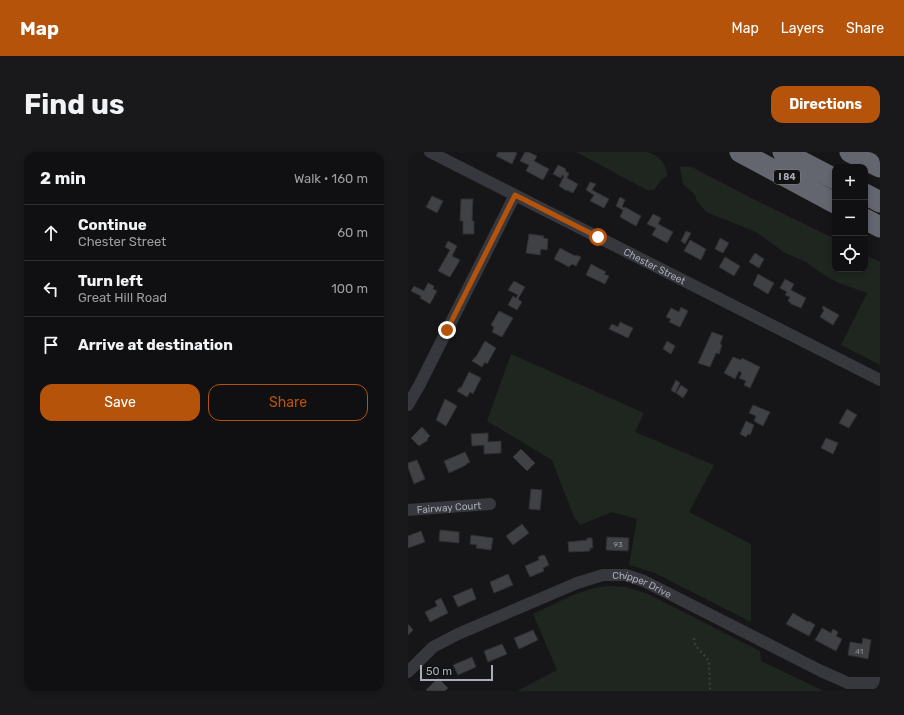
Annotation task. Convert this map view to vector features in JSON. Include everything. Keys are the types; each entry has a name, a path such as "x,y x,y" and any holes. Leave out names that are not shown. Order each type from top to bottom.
{"highway":[{"name":"I 84","path":"740,152 832,201"},
{"path":"783,152 832,177"},
{"path":"806,152 832,165"},
{"path":"850,152 880,167"},
{"path":"868,184 880,190"},
{"path":"868,196 880,202"},
{"path":"868,221 880,227"}],"street":[{"name":"Chester Street","path":"430,152 880,380"},
{"path":"408,405 515,195"},
{"name":"Fairway Court","path":"408,510 490,504"},
{"name":"Chipper Drive","path":"408,672 433,647 458,634 577,583 603,575 626,575 644,581 848,683 880,684"}],"path":[{"path":"694,638 695,645 707,658 710,665 710,691"}],"shaded area":[{"path":"576,152 647,152 662,161 666,167 667,176 661,180 654,190 647,190"},
{"path":"681,166 692,167 832,238 832,272 868,272 868,256 880,262 880,365 841,345 867,293 839,283 824,275 806,262 785,253 756,232 706,212 697,201 695,195 683,184 680,168"},
{"path":"511,354 644,413 635,432 714,465 689,512 751,544 751,622 655,573 629,565 637,519 612,512 580,525 574,517 552,460 487,421"},
{"path":"607,586 626,587 648,594 760,651 761,661 824,691 517,691 557,670 533,614 578,593"}],"building":[{"path":"498,152 517,153 512,164 496,156"},
{"path":"525,152 537,156 534,161 549,169 543,180 526,171 529,165 520,161"},
{"path":"558,165 566,169 565,171 569,173 567,178 578,184 573,193 559,186 564,176 562,175 561,178 553,174"},
{"path":"590,182 596,184 592,190 609,199 604,208 590,201 594,195 586,190"},
{"path":"432,196 443,201 437,213 426,207"},
{"path":"620,197 625,200 622,207 625,207 641,216 636,226 620,217 623,210 616,206"},
{"path":"461,199 473,199 472,221 474,221 474,234 463,234 463,221 460,221"},
{"path":"653,214 661,218 658,224 673,232 667,243 652,235 656,228 647,224"},
{"path":"686,231 691,233 685,244 681,241"},
{"path":"529,234 544,236 543,238 548,239 547,250 541,249 540,255 526,253"},
{"path":"720,238 729,243 723,253 715,249"},
{"path":"690,240 706,249 701,260 684,251"},
{"path":"448,241 457,246 452,256 460,260 450,277 438,271 450,250 445,247"},
{"path":"560,248 575,256 581,257 576,266 572,264 569,267 554,259"},
{"path":"755,253 764,259 759,268 749,262"},
{"path":"725,257 740,266 734,276 719,267"},
{"path":"591,264 606,272 604,274 609,276 605,284 586,275"},
{"path":"758,274 774,283 768,294 753,285"},
{"path":"785,279 794,284 791,290 806,298 801,308 791,304 788,301 790,297 785,295 787,292 780,288"},
{"path":"514,281 525,287 518,299 522,302 517,310 508,305 513,296 516,298 518,295 508,290"},
{"path":"428,283 434,286 433,289 437,291 430,304 420,298 421,296 411,291 414,286 424,291"},
{"path":"823,306 839,315 833,325 820,317 824,310 822,308"},
{"path":"681,307 688,311 680,327 669,322 671,319 666,317 671,308 679,312"},
{"path":"499,311 513,318 502,337 492,332 494,327 491,325"},
{"path":"620,322 633,328 628,338 609,329 612,324 618,327"},
{"path":"712,332 723,336 719,354 716,353 710,367 698,363"},
{"path":"485,341 496,348 487,364 485,362 482,367 472,361"},
{"path":"667,341 675,346 671,354 663,349"},
{"path":"733,357 741,360 742,358 760,367 750,388 744,385 746,381 739,378 742,373 739,371 735,379 724,373"},
{"path":"469,372 481,378 473,394 470,392 467,397 457,391 460,387 461,388"},
{"path":"676,380 680,383 675,393 671,390"},
{"path":"681,385 688,390 683,398 676,393"},
{"path":"445,399 457,406 446,426 436,420"},
{"path":"753,405 770,412 763,426 754,421 756,416 749,413"},
{"path":"847,409 857,415 849,428 839,423"},
{"path":"746,421 754,425 750,435 748,434 746,437 740,434"},
{"path":"422,427 430,436 427,439 428,440 419,446 411,438"},
{"path":"488,433 488,442 501,441 501,453 484,454 484,445 472,446 471,434"},
{"path":"826,438 838,443 833,454 821,448"},
{"path":"521,449 535,463 527,471 513,457"},
{"path":"465,452 470,462 449,473 444,461"},
{"path":"417,460 425,479 414,484 408,463"},
{"path":"531,489 542,490 540,510 529,509"},
{"path":"522,524 529,533 513,545 506,536"},
{"path":"440,530 459,532 459,543 439,541"},
{"path":"421,531 425,542 408,548 408,536"},
{"path":"471,535 493,538 491,550 476,548 477,545 470,544"},
{"path":"607,537 629,538 628,551 606,550"},
{"path":"587,538 592,538 593,548 590,548 590,551 569,552 568,542 587,540"},
{"path":"543,555 545,556 549,565 543,568 544,571 530,577 525,566 539,560 538,557"},
{"path":"508,574 513,585 494,593 490,582"},
{"path":"472,588 476,599 458,607 453,596"},
{"path":"441,598 448,613 430,622 425,612 437,606 435,601"},
{"path":"793,613 815,625 809,636 786,624"},
{"path":"408,624 413,630 408,635"},
{"path":"822,628 831,633 833,629 838,632 836,636 842,639 836,651 815,640"},
{"path":"533,630 538,640 519,649 514,638"},
{"path":"863,638 871,640 868,659 848,655 850,642 862,644"},
{"path":"502,644 507,654 488,662 484,651"},
{"path":"472,657 476,667 458,675 453,665"},
{"path":"438,678 448,688 445,691 426,690"}],"route":[{"path":"447,330 515,195 598,237"}]}
